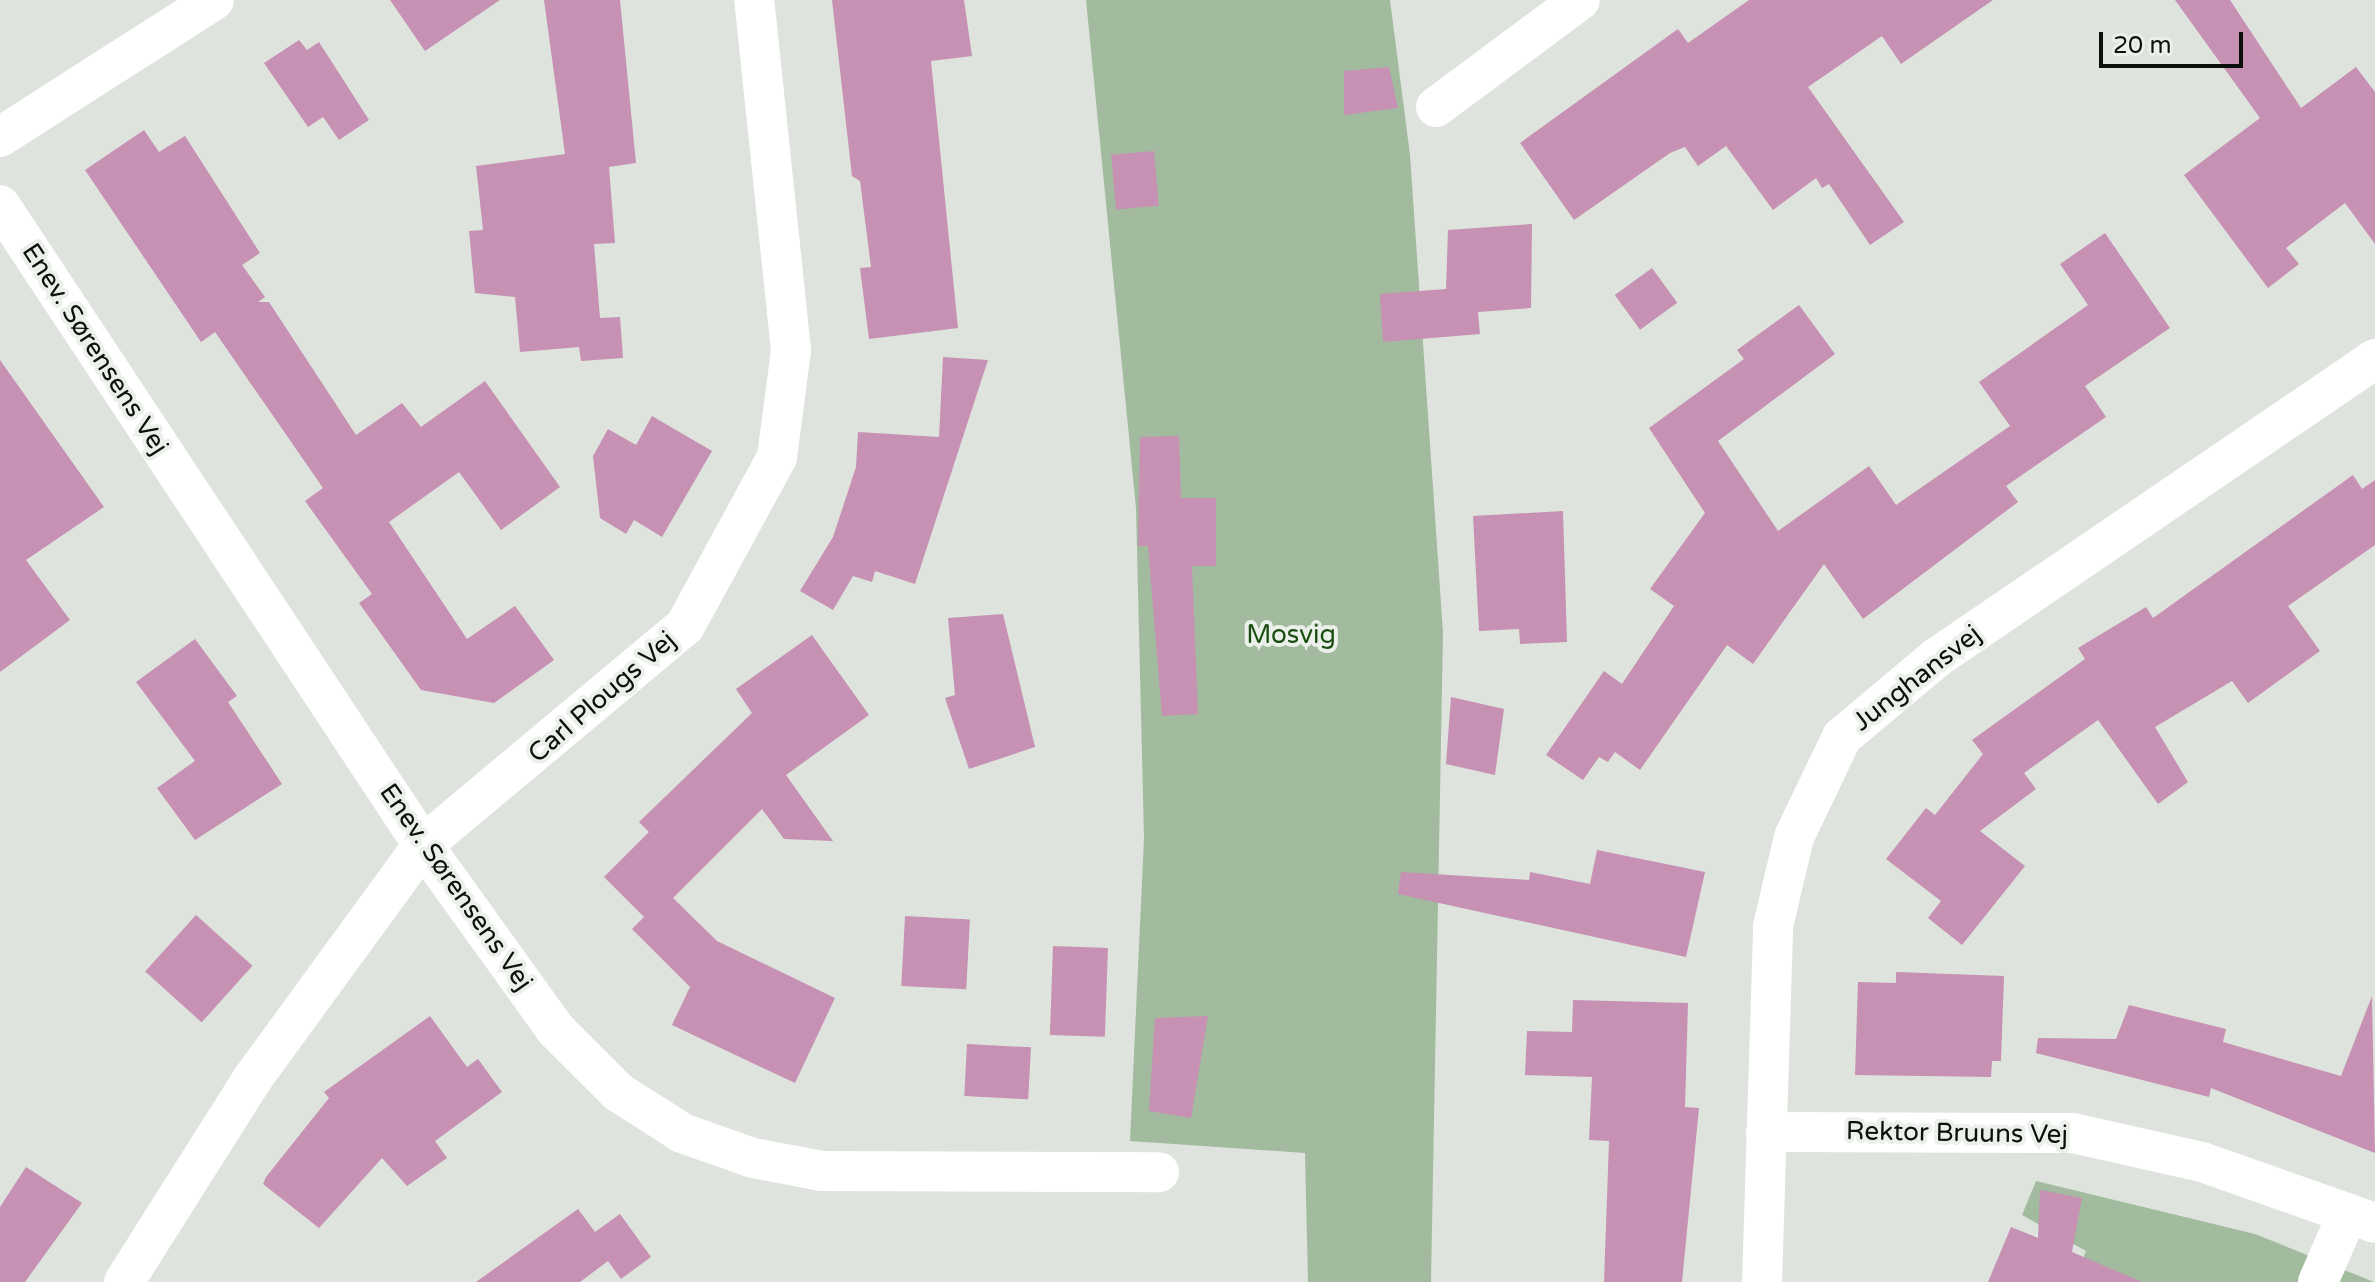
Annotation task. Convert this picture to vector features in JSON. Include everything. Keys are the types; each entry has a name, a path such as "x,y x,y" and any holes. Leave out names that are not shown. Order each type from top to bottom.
{"street":[{"path":"0,137 214,0"},
{"name":"Carl Plougs Vej","path":"124,1282 253,1078 423,845 685,626 777,457 791,350 754,0"},
{"path":"1436,107 1580,0"},
{"name":"Enev. Sørensens Vej","path":"0,205 423,845 555,1029 618,1092 682,1133 822,1171 1159,1172"},
{"name":"Junghansvej","path":"1762,1282 1773,926 1794,837 1842,737 1936,658 2375,359"},
{"name":"Rektor Bruuns Vej","path":"1766,1132 2073,1133 2202,1162 2362,1218"},
{"path":"2318,1282 2362,1218"}],"green space":[{"name":"Mosvig","path":"1086,0 1390,0 1410,155 1443,632 1431,1282 1308,1282 1305,1153 1130,1141 1144,838 1136,508"},
{"path":"2036,1181 2255,1234 2374,1282 2074,1282 2086,1251 2022,1215"}],"building":[{"path":"390,0 500,0 425,51"},
{"path":"544,0 620,0 636,163 609,167 615,243 594,244 600,318 620,317 623,358 581,361 579,347 520,352 515,297 475,293 469,231 483,230 476,166 565,154"},
{"path":"832,0 964,0 972,56 931,61 958,328 869,339 860,268 871,267 860,181 852,176"},
{"path":"1749,0 1993,0 1901,64 1882,36 1808,87 1904,222 1870,245 1829,184 1822,188 1816,178 1773,210 1726,146 1698,166 1685,147 1670,153 1574,220 1520,143 1678,29 1688,43"},
{"path":"2175,0 2230,0 2301,108 2356,67 2375,92 2375,244 2345,203 2286,248 2299,264 2268,288 2184,175 2260,118"},
{"path":"299,40 307,50 319,42 369,120 339,140 323,117 308,127 264,63"},
{"path":"1389,67 1398,108 1344,115 1344,71"},
{"path":"144,130 159,152 185,136 260,253 242,265 265,297 258,302 269,302 356,435 402,403 421,427 485,381 560,487 501,530 459,472 389,522 467,639 515,606 554,660 494,703 421,690 359,603 372,594 305,501 323,488 215,332 201,342 85,170"},
{"path":"1154,151 1159,206 1116,210 1111,155"},
{"path":"1532,224 1531,308 1478,312 1480,334 1383,342 1380,294 1446,289 1448,230"},
{"path":"2105,233 2170,328 2085,386 2106,417 2006,486 2018,502 1863,619 1824,564 1753,664 1727,645 1640,770 1615,752 1608,762 1599,757 1583,780 1546,755 1604,671 1622,684 1674,606 1650,589 1705,513 1649,428 1744,359 1737,350 1799,305 1835,354 1718,441 1778,531 1869,466 1896,505 2010,426 1979,382 2088,305 2060,264"},
{"path":"1652,268 1677,303 1640,330 1615,295"},
{"path":"943,357 988,360 915,584 875,571 872,582 853,576 833,610 800,591 833,537 856,467 858,432 939,437"},
{"path":"0,360 104,507 26,560 70,620 0,672"},
{"path":"652,416 712,451 662,537 634,520 626,534 600,518 593,456 608,429 636,445"},
{"path":"1179,436 1181,498 1216,498 1216,566 1192,566 1198,714 1162,716 1148,546 1138,546 1140,437"},
{"path":"2353,475 2362,489 2375,480 2375,545 2288,606 2320,651 2248,703 2232,681 2155,727 2188,782 2158,804 2098,720 2024,773 2036,789 1980,831 2025,866 1962,945 1928,918 1941,901 1886,859 1926,808 1935,815 1983,754 1972,740 2085,659 2078,648 2146,607 2153,618"},
{"path":"1563,511 1567,642 1520,644 1519,629 1479,631 1473,516"},
{"path":"1003,614 1035,747 969,769 945,698 955,695 948,618"},
{"path":"812,635 869,715 786,775 833,841 784,839 762,809 673,898 717,941 835,998 795,1083 672,1025 690,987 632,929 644,917 604,877 649,832 639,822 752,713 736,689"},
{"path":"195,639 237,696 228,702 282,784 195,840 157,788 195,761 136,682"},
{"path":"1451,697 1504,709 1495,775 1446,764"},
{"path":"1597,850 1705,872 1686,957 1398,894 1401,872 1529,880 1530,872 1590,884"},
{"path":"196,915 252,966 202,1022 145,971"},
{"path":"905,916 970,919 966,989 901,986"},
{"path":"1053,946 1108,948 1105,1037 1050,1035"},
{"path":"1896,972 2004,976 2001,1061 1992,1061 1991,1077 1855,1075 1858,982 1896,983"},
{"path":"2372,996 2375,1153 2211,1088 2209,1097 2036,1053 2038,1038 2116,1039 2129,1005 2226,1029 2223,1042 2341,1076"},
{"path":"1573,1000 1688,1003 1685,1107 1699,1108 1682,1282 1604,1282 1609,1141 1589,1140 1592,1077 1525,1075 1527,1031 1572,1032"},
{"path":"430,1016 467,1067 478,1059 502,1092 435,1141 447,1158 407,1186 382,1158 319,1228 263,1184 266,1177 329,1098 324,1092"},
{"path":"1208,1016 1191,1118 1149,1111 1155,1018"},
{"path":"967,1044 1031,1047 1028,1099 964,1096"},
{"path":"26,1167 82,1203 25,1282 0,1282 0,1207"},
{"path":"2040,1190 2082,1198 2072,1252 2142,1282 1988,1282 2011,1227 2038,1238"},
{"path":"578,1209 595,1232 620,1214 651,1257 621,1279 608,1261 580,1282 476,1282"}]}
